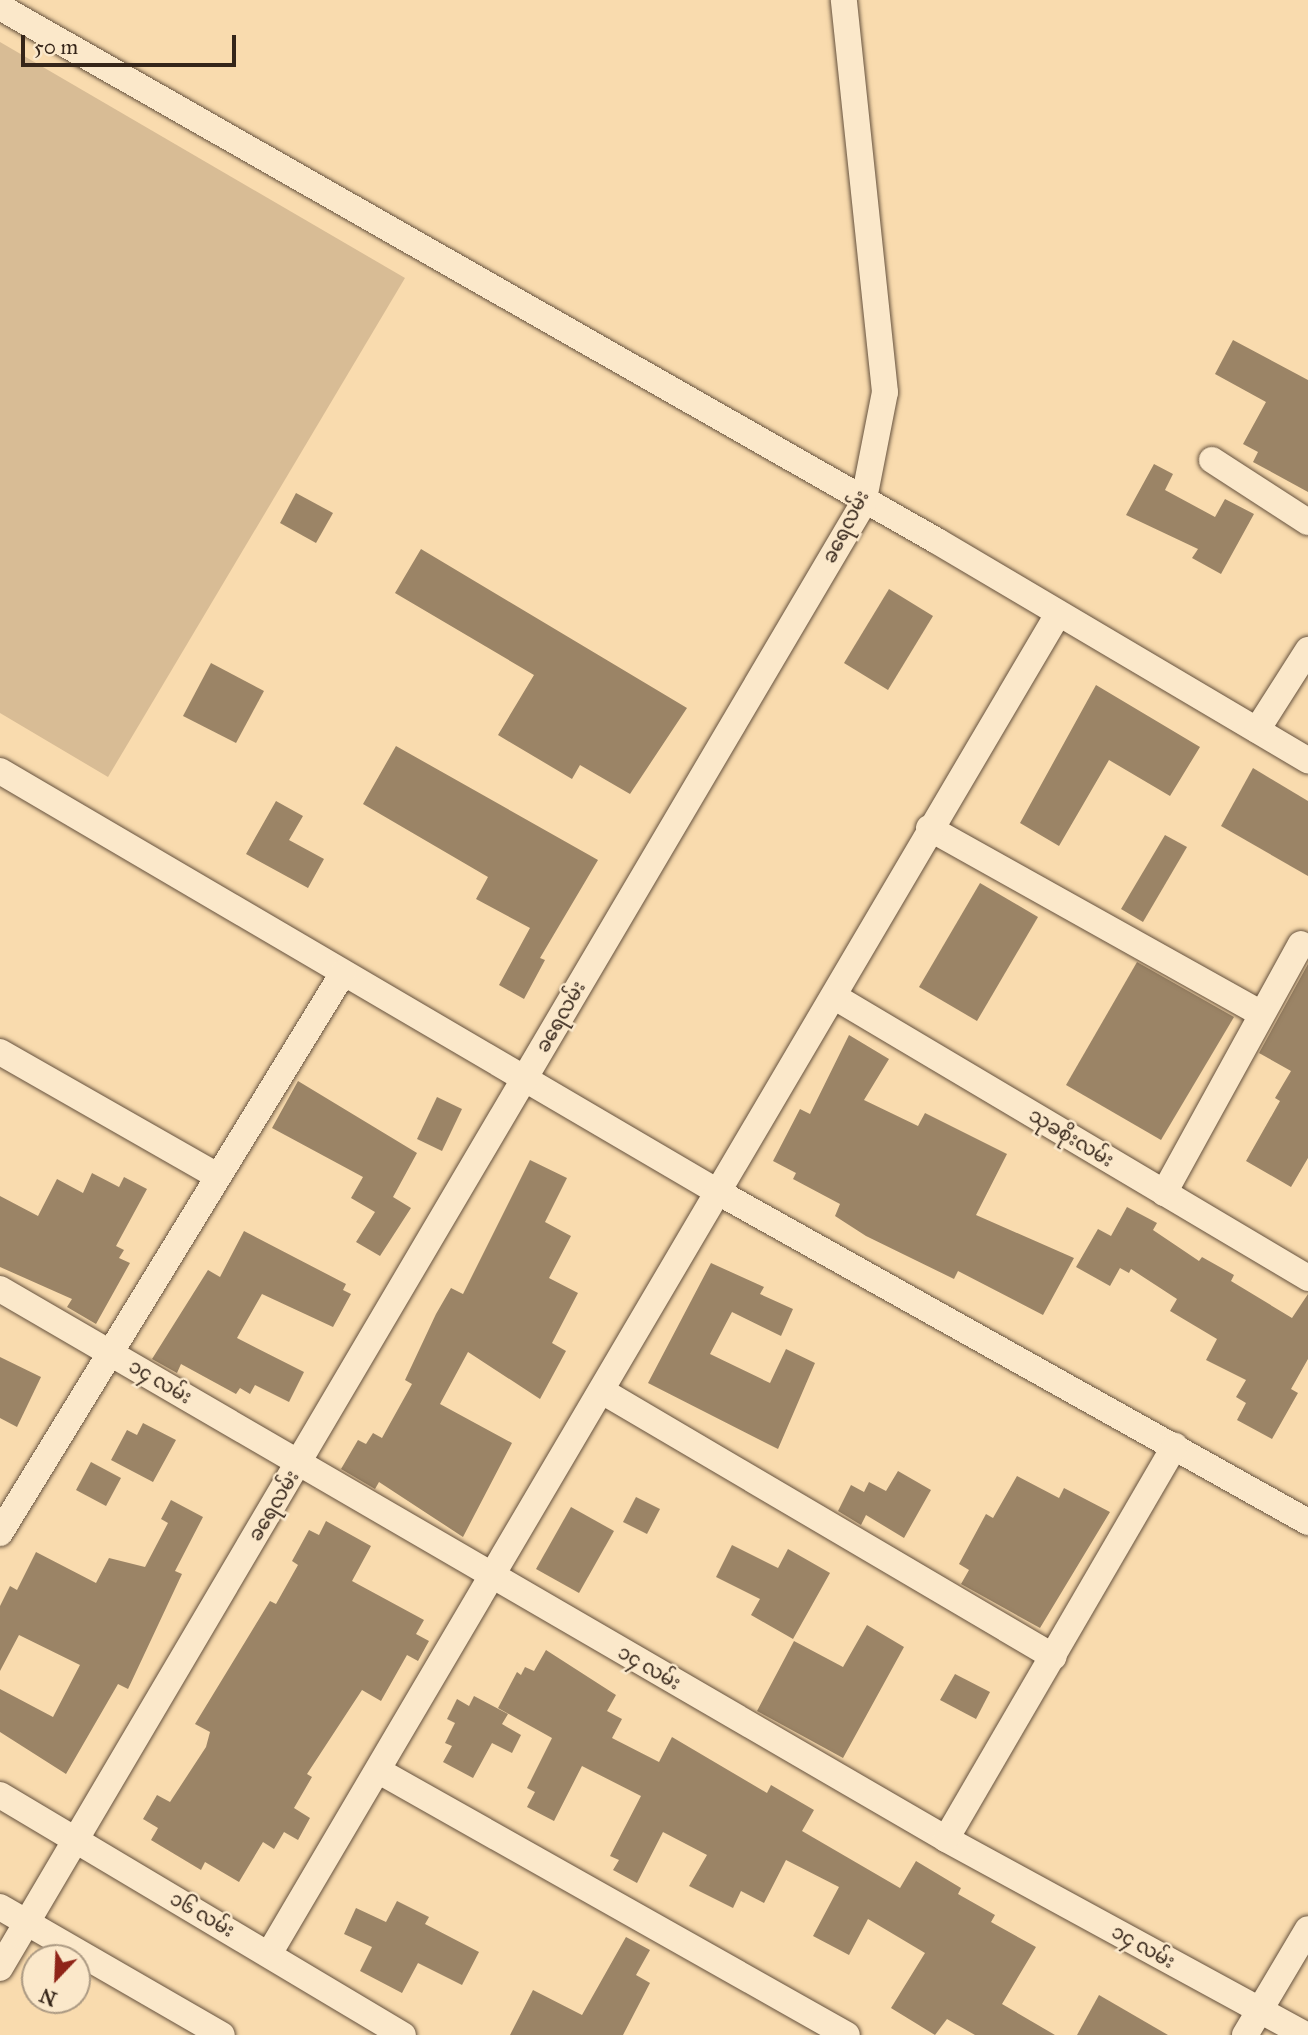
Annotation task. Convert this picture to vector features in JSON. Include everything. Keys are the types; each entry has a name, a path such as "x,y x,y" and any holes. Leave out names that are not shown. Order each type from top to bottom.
{"street":[{"name":"ခရေလမ်း","path":"0,1968 863,504 886,392 844,0"},
{"path":"0,7 1308,760"},
{"path":"1212,460 1308,522"},
{"path":"269,1954 835,997 929,828 1058,614"},
{"path":"1257,730 1308,650"},
{"path":"0,771 718,1192 1308,1522"},
{"path":"929,828 1262,1014"},
{"path":"1164,1193 1301,944"},
{"path":"0,1534 216,1175 343,972"},
{"name":"သုခစိုးလမ်း","path":"835,997 1308,1278"},
{"path":"0,1052 216,1175"},
{"name":"၁၄ လမ်း","path":"0,1289 946,1839 1305,2035"},
{"path":"602,1391 1054,1657"},
{"path":"946,1839 1175,1446"},
{"path":"379,1771 847,2035"},
{"name":"၁၆ လမ်း","path":"0,1795 403,2035"},
{"path":"0,1907 222,2035"},
{"path":"1245,2035 1308,1929"}],"shaded area":[{"path":"0,42 405,278 108,777 0,713"}],"building":[{"path":"1233,340 1308,380 1308,492 1253,462 1258,452 1243,444 1266,402 1215,374"},
{"path":"1154,464 1173,474 1165,490 1215,517 1225,499 1254,514 1221,574 1192,558 1198,549 1126,515"},
{"path":"296,493 333,513 316,543 280,523"},
{"path":"421,549 687,708 630,794 580,765 572,779 498,735 534,675 395,593"},
{"path":"889,589 933,616 888,690 844,663"},
{"path":"211,663 264,691 236,743 183,716"},
{"path":"1096,685 1200,747 1170,796 1109,760 1059,846 1020,823"},
{"path":"396,746 598,860 540,958 545,960 524,999 499,985 530,928 476,899 488,877 363,804"},
{"path":"1253,768 1308,801 1308,876 1221,826"},
{"path":"276,801 303,816 289,840 324,859 308,888 246,854"},
{"path":"1165,835 1187,847 1143,922 1121,909"},
{"path":"980,883 1038,917 977,1021 919,987"},
{"path":"1137,962 1234,1017 1161,1140 1066,1085"},
{"path":"1308,964 1308,1158 1291,1187 1246,1161 1280,1101 1275,1098 1291,1071 1259,1053"},
{"path":"849,1035 889,1059 864,1100 918,1126 925,1113 1007,1154 976,1215 1074,1258 1043,1315 958,1271 954,1279 866,1236 835,1216 840,1204 793,1179 796,1173 773,1161 800,1109 810,1114"},
{"path":"298,1081 417,1153 393,1197 411,1208 380,1256 356,1242 375,1212 351,1198 363,1177 272,1128"},
{"path":"437,1097 462,1109 442,1151 417,1139"},
{"path":"530,1160 567,1178 545,1222 571,1236 549,1278 578,1293 552,1343 566,1351 540,1399 468,1352 440,1404 512,1443 463,1537 379,1482 375,1489 341,1469 358,1440 366,1444 373,1433 382,1438 412,1384 405,1380 436,1314 451,1288 463,1294"},
{"path":"92,1173 119,1187 124,1177 147,1189 116,1246 124,1250 119,1258 130,1263 96,1324 67,1307 72,1299 0,1267 0,1196 38,1216 57,1179 83,1193"},
{"path":"1127,1207 1157,1223 1153,1230 1199,1261 1202,1257 1234,1275 1231,1281 1292,1318 1308,1294 1308,1359 1291,1389 1298,1393 1272,1439 1237,1420 1246,1403 1236,1397 1246,1380 1206,1360 1217,1339 1170,1311 1177,1299 1131,1269 1129,1273 1120,1268 1110,1286 1076,1267 1098,1229 1111,1236"},
{"path":"244,1231 346,1284 343,1290 351,1294 333,1327 262,1294 237,1338 304,1372 289,1402 255,1385 250,1394 240,1388 236,1394 181,1364 177,1373 152,1359 208,1270 220,1277"},
{"path":"711,1263 764,1287 760,1294 793,1309 781,1336 732,1312 710,1354 770,1383 786,1349 815,1363 778,1449 648,1383"},
{"path":"0,1357 41,1377 17,1427 0,1418"},
{"path":"143,1423 176,1440 153,1482 111,1460 127,1430 137,1435"},
{"path":"91,1462 121,1478 106,1506 76,1490"},
{"path":"898,1471 931,1490 904,1538 866,1515 861,1525 838,1511 851,1485 864,1492 869,1482 886,1491"},
{"path":"1017,1476 1059,1498 1064,1488 1110,1512 1040,1628 961,1584 969,1570 959,1564 986,1514 993,1518"},
{"path":"636,1497 660,1509 647,1534 623,1522"},
{"path":"171,1500 203,1517 175,1571 182,1574 128,1689 118,1684 66,1774 0,1732 0,1689 53,1717 80,1665 19,1635 0,1671 0,1606 10,1586 17,1590 36,1552 96,1583 109,1558 145,1567 168,1523 161,1519"},
{"path":"571,1507 614,1531 579,1593 536,1569"},
{"path":"326,1521 371,1546 352,1581 424,1620 416,1634 429,1641 418,1661 407,1655 381,1701 362,1690 307,1774 312,1777 294,1808 310,1818 298,1840 284,1832 274,1849 263,1842 239,1882 205,1862 201,1870 151,1840 158,1828 143,1819 157,1795 170,1802 206,1747 210,1732 195,1724 270,1601 276,1604 298,1565 292,1561 309,1530 319,1535"},
{"path":"732,1545 778,1568 788,1549 830,1573 793,1639 751,1615 760,1599 716,1577"},
{"path":"867,1625 904,1647 843,1758 757,1711 794,1641 843,1667"},
{"path":"546,1650 616,1695 607,1711 622,1719 612,1738 659,1762 672,1737 767,1793 771,1785 814,1810 802,1831 900,1888 916,1861 961,1888 958,1894 995,1915 991,1922 1036,1947 1002,2004 1055,2035 975,2035 947,2019 935,2035 891,2008 925,1953 868,1919 849,1955 813,1936 839,1887 786,1860 764,1903 741,1891 733,1908 689,1886 707,1855 663,1832 637,1883 613,1870 619,1860 610,1856 641,1796 582,1766 554,1821 527,1807 535,1792 527,1788 552,1738 498,1708 517,1672 521,1675 525,1667 534,1671"},
{"path":"955,1674 990,1692 976,1719 940,1700"},
{"path":"474,1696 508,1714 502,1724 521,1735 512,1753 492,1743 473,1778 443,1762 452,1746 445,1743 455,1723 447,1719 457,1699 469,1706"},
{"path":"397,1901 429,1917 425,1924 479,1952 462,1985 418,1963 402,1993 360,1971 372,1947 344,1934 356,1908 386,1922"},
{"path":"626,1937 650,1950 636,1975 650,1983 623,2035 510,2035 533,1990 582,2015"},
{"path":"1099,1995 1168,2035 1077,2035"}]}
